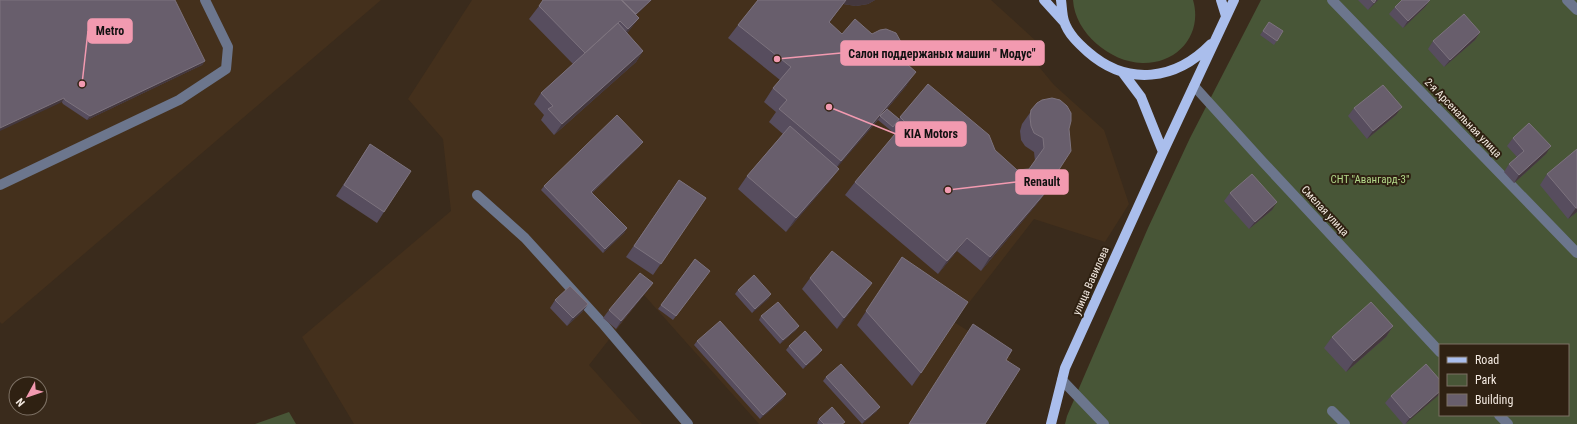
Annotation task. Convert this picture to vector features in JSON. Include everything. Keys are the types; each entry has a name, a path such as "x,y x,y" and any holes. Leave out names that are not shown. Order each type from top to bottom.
{"main road":[{"path":"1044,0 1064,22"},
{"name":"улица Вавилова","path":"1061,0 1064,22 1077,43 1098,61 1123,73 1150,76 1170,71 1189,63 1204,51 1216,38"},
{"path":"1221,0 1226,16"},
{"name":"улица Вавилова","path":"1051,424 1065,368 1234,0"},
{"name":"улица Вавилова","path":"1123,73 1141,97 1163,152"}],"street":[{"path":"0,185 179,100 226,69 228,47 205,0"},
{"name":"2-я Арсенальная улица","path":"1332,0 1577,253"},
{"path":"1567,0 1577,10"},
{"name":"Смелая улица","path":"1194,86 1439,351"},
{"path":"477,195 524,238 604,326 688,424"},
{"path":"1062,380 1104,424"},
{"path":"1332,410 1344,424"},
{"path":"1500,416 1508,424"}],"shaded area":[{"path":"0,0 381,0 2,324 0,322"},
{"path":"472,0 991,0 1036,41 1035,62 1054,85 1104,130 1129,204 1105,242 1034,219 954,322 1011,358 968,424 759,424 644,295 589,365 642,424 354,424 302,337 451,211 443,139 408,99"}],"green space":[{"path":"1073,0 1193,0 1195,13 1194,24 1191,35 1185,45 1167,58 1155,62 1142,63 1130,61 1118,57 1096,44 1080,24 1075,12"},
{"name":"СНТ \"Авангард-3\"","path":"1261,0 1577,0 1577,424 1065,424 1067,416 1148,228 1190,138"},
{"path":"289,412 296,424 255,424"}],"building":[{"path":"0,0 175,0 205,61 90,116 64,98 0,128"},
{"path":"543,0 621,0 639,18 628,29 620,21 585,53 539,6"},
{"path":"622,0 651,0 636,14"},
{"path":"758,0 846,0 829,22 842,34 855,19 872,34 886,29 896,33 901,42 902,48 899,57 916,72 841,161 779,109 787,100 773,88 791,67 738,25"},
{"path":"1402,0 1430,0 1408,21 1395,7"},
{"path":"1464,14 1480,32 1450,60 1433,41"},
{"path":"1269,22 1283,31 1277,41 1263,31"},
{"path":"618,23 643,51 562,124 548,109 553,106 541,93"},
{"path":"928,84 989,135 995,150 1017,170 1029,169 1044,148 1043,138 1034,133 1031,126 1031,110 1037,103 1042,100 1052,98 1060,100 1067,106 1071,113 1069,129 1071,151 1049,185 1050,187 990,257 967,238 947,261 855,182 905,122 900,117"},
{"path":"1383,85 1402,107 1373,131 1354,108"},
{"path":"887,109 899,119 893,127 880,116"},
{"path":"617,115 643,142 591,192 627,228 605,249 544,186"},
{"path":"1529,123 1551,146 1519,175 1509,164 1524,151 1513,138"},
{"path":"790,126 839,169 796,218 747,176"},
{"path":"370,144 411,171 384,212 344,185"},
{"path":"1577,149 1577,208 1576,208 1547,174"},
{"path":"1252,174 1277,202 1255,222 1230,193"},
{"path":"679,180 706,198 661,264 634,246"},
{"path":"832,251 872,283 844,318 810,278"},
{"path":"902,257 968,302 921,373 866,311"},
{"path":"695,259 710,271 676,316 661,305"},
{"path":"640,273 653,283 621,321 609,310"},
{"path":"754,275 771,294 755,309 738,290"},
{"path":"570,286 588,304 573,318 555,300"},
{"path":"778,302 799,326 783,340 761,316"},
{"path":"1371,302 1393,326 1354,361 1332,337"},
{"path":"720,321 786,394 763,415 697,341"},
{"path":"973,324 1012,350 1006,360 1020,369 985,424 909,424"},
{"path":"805,331 822,350 806,365 789,346"},
{"path":"841,364 880,407 865,420 826,377"},
{"path":"1426,364 1439,379 1439,392 1410,418 1391,396"},
{"path":"832,407 845,422 842,424 824,424 819,419"}],"place":[{"name":"Салон поддержаных машин \" Модус\"","path":"777,59"},
{"name":"Metro","path":"82,84"},
{"name":"KIA Motors","path":"829,107"},
{"name":"Renault","path":"948,190"}]}
